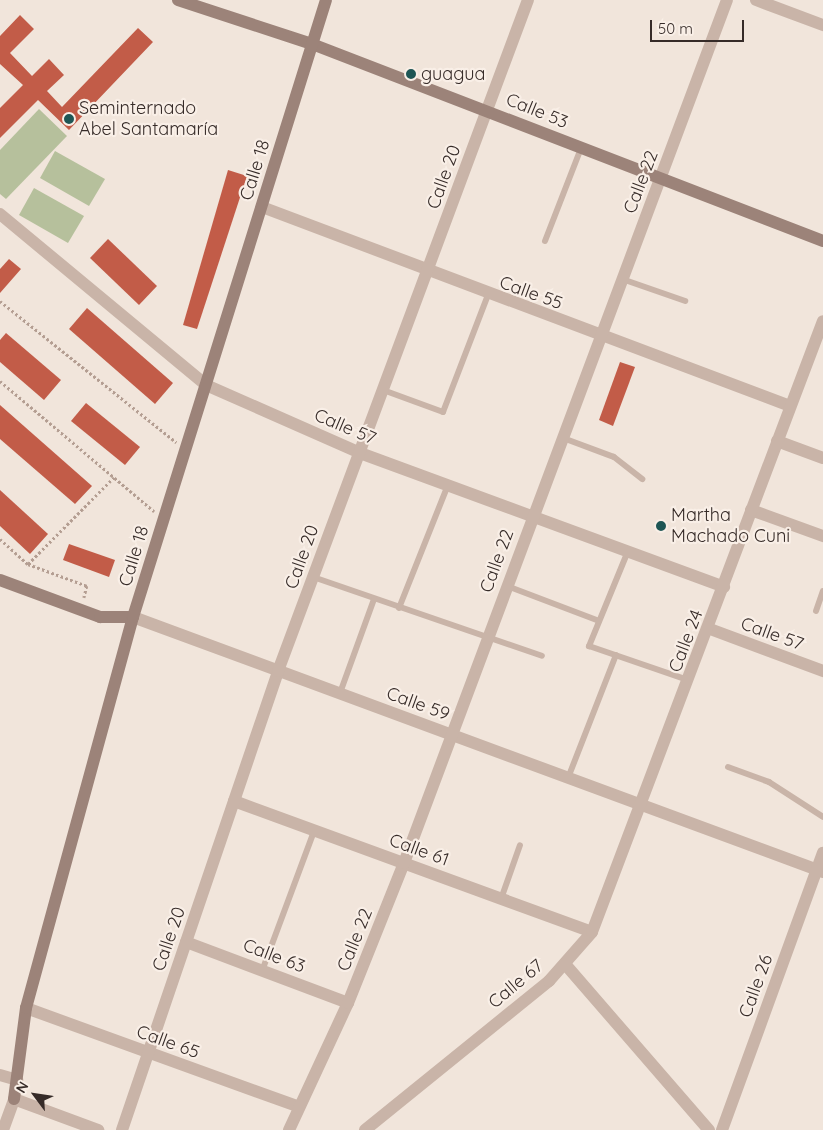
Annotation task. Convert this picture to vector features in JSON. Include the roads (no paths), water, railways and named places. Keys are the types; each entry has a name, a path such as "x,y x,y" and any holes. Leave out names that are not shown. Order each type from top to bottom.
{"street":[{"name":"Calle 53","path":"178,0 312,44 488,110 581,148 823,241"},
{"name":"Calle 18","path":"3,1130 14,1098 26,1008 133,617 326,0"},
{"name":"Calle 20","path":"122,1130 278,671 528,0"},
{"name":"Calle 22","path":"289,1130 348,1003 404,863 532,516 728,0"},
{"path":"756,0 823,25"},
{"name":"Calle 55","path":"262,207 427,273 790,406"},
{"name":"Calle 57","path":"0,214 206,385 360,453 724,587"},
{"name":"Calle 24","path":"565,964 592,932 710,629 751,510 823,321"},
{"path":"777,441 823,458"},
{"path":"751,510 823,536"},
{"name":"Calle 59","path":"0,580 81,611 122,620 133,617 820,871"},
{"name":"Calle 57","path":"710,629 823,671"},
{"name":"Calle 61","path":"234,801 592,932"},
{"name":"Calle 26","path":"722,1130 820,871 823,853"},
{"name":"Calle 63","path":"186,942 348,1003"},
{"name":"Calle 67","path":"365,1130 565,964 709,1130"},
{"name":"Calle 65","path":"26,1008 148,1054 299,1107"},
{"path":"0,1075 17,1080"},
{"path":"14,1098 98,1130"}],"lane":[{"path":"545,242 581,148"},
{"path":"622,279 685,301"},
{"path":"383,390 443,412 488,295"},
{"path":"562,438 614,457 642,479"},
{"path":"399,608 448,485"},
{"path":"628,551 590,646 690,681"},
{"path":"313,577 487,639 542,656"},
{"path":"507,586 599,621"},
{"path":"816,611 823,591"},
{"path":"340,693 374,599"},
{"path":"568,778 616,654"},
{"path":"728,767 769,782 823,817"},
{"path":"262,971 314,831"},
{"path":"501,898 520,846"}],"place":[{"name":"guagua","path":"411,74"},
{"name":"Seminternado Abel Santamaría","path":"69,119"},
{"name":"Martha Machado Cuni","path":"661,526"}]}
